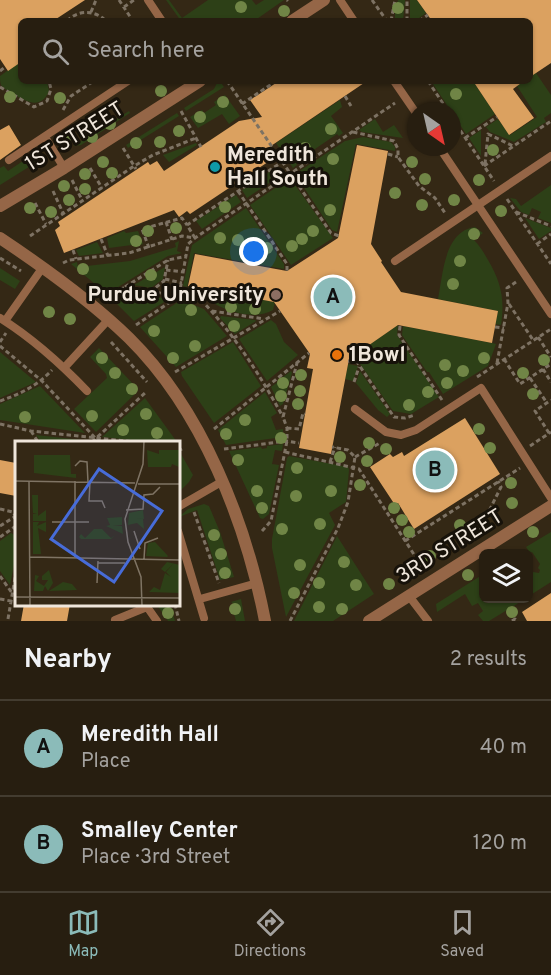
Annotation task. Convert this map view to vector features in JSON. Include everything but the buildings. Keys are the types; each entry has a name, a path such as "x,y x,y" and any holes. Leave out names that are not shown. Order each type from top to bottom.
{"street":[{"path":"297,18 324,0"},
{"name":"1ST STREET","path":"0,206 64,168 194,84"},
{"path":"0,238 43,267 109,319 131,340 164,379 202,437 223,481 257,583 265,621"},
{"name":"3RD STREET","path":"369,621 551,506"}],"lane":[{"path":"148,0 160,18"},
{"path":"340,0 352,18"},
{"path":"9,160 124,84"},
{"path":"396,84 409,102"},
{"path":"45,137 64,168"},
{"path":"445,156 551,314"},
{"path":"394,261 551,156"},
{"path":"43,267 3,319 61,365 87,391"},
{"path":"61,365 109,319"},
{"path":"355,409 386,432 401,435 416,430 481,388 551,498"},
{"path":"180,506 223,481"},
{"path":"180,537 204,618"},
{"path":"200,599 257,583"},
{"path":"409,596 428,621"},
{"path":"115,620 146,606 157,621"}],"path":[{"path":"91,12 96,0"},
{"path":"119,0 131,18"},
{"path":"124,7 134,0"},
{"path":"372,0 385,18"},
{"path":"392,18 395,0"},
{"path":"407,0 407,18"},
{"path":"72,18 79,13 91,12 103,18"},
{"path":"424,18 428,15"},
{"path":"0,71 5,67"},
{"path":"0,87 34,107 47,101 50,96 49,84"},
{"path":"228,84 332,233 339,236"},
{"path":"242,104 272,84"},
{"path":"430,84 442,102"},
{"path":"345,96 351,106"},
{"path":"136,326 179,296 188,244 195,238 405,96"},
{"path":"181,111 201,147"},
{"path":"465,138 497,117"},
{"path":"488,134 484,166 551,121"},
{"path":"483,126 488,134 513,147"},
{"path":"353,132 394,141 398,149 398,157 419,186 435,198 452,223"},
{"path":"30,236 153,155 196,138"},
{"path":"123,148 135,168"},
{"path":"388,154 398,157"},
{"path":"188,225 282,162"},
{"path":"90,168 102,188"},
{"path":"72,180 82,200"},
{"path":"54,191 63,213"},
{"path":"238,191 287,264 287,271"},
{"path":"35,203 46,224"},
{"path":"516,212 551,226"},
{"path":"149,248 142,229 182,218 195,238"},
{"path":"166,222 171,240"},
{"path":"537,244 551,234"},
{"path":"63,263 149,248 182,236 195,238"},
{"path":"101,239 108,256"},
{"path":"73,250 76,259"},
{"path":"107,297 168,260 187,255"},
{"path":"0,258 35,280"},
{"path":"150,292 165,279 168,260"},
{"path":"166,270 183,272"},
{"path":"497,364 508,303 507,288 525,276"},
{"path":"165,279 182,283"},
{"path":"125,287 201,300 233,338 267,387 283,417 287,428 287,441 271,521 262,531"},
{"path":"192,297 193,287"},
{"path":"201,300 206,292 223,295 224,293"},
{"path":"508,303 533,340"},
{"path":"212,311 266,319"},
{"path":"175,372 280,311"},
{"path":"400,326 399,335 443,399 434,404"},
{"path":"495,327 504,328"},
{"path":"470,381 551,329"},
{"path":"99,330 151,388"},
{"path":"538,337 551,357"},
{"path":"0,346 42,381 98,441"},
{"path":"214,429 309,353"},
{"path":"504,359 520,384 551,364"},
{"path":"348,361 357,362 394,417 405,418 416,415"},
{"path":"283,417 297,363"},
{"path":"0,401 21,393 42,381 61,365"},
{"path":"354,382 359,366"},
{"path":"543,369 551,382"},
{"path":"530,378 546,404"},
{"path":"93,441 146,392"},
{"path":"522,452 550,432 535,411 551,400"},
{"path":"287,428 299,429 303,413 305,414"},
{"path":"0,424 31,431 125,441"},
{"path":"31,431 37,441"},
{"path":"224,449 287,441 300,443"},
{"path":"355,457 380,443"},
{"path":"330,462 333,447 348,450 355,457"},
{"path":"285,452 359,468 424,570"},
{"path":"290,621 338,528 348,502 355,457"},
{"path":"405,541 528,462"},
{"path":"476,537 501,487 498,482"},
{"path":"0,509 15,515"},
{"path":"194,512 220,584 228,581"},
{"path":"0,526 15,517"},
{"path":"0,537 15,527"},
{"path":"0,576 13,595"},
{"path":"8,619 15,580"},
{"path":"0,599 15,602"},
{"path":"175,606 178,621"},
{"path":"512,621 516,619 517,621"}],"green space":[{"path":"166,0 169,0 182,18 179,18"},
{"path":"208,0 252,0 256,5 264,0 284,0 258,18 182,18"},
{"path":"398,0 405,0 403,18 395,18"},
{"path":"410,0 417,0 426,13 419,18 410,18"},
{"path":"18,63 18,84 48,84 49,91 42,101 28,102 5,89 1,85 0,76"},
{"path":"536,73 551,95 551,113 544,118 546,122 514,142 490,132 486,127 498,119 510,135 537,117 517,86 533,84 533,75"},
{"path":"216,84 222,84 224,87 186,111 184,108 214,89"},
{"path":"433,84 475,84 495,114 466,134 461,126 461,102 445,102"},
{"path":"225,95 240,116 229,124 222,114 198,128 190,117 202,110 204,113 216,105 214,102"},
{"path":"340,100 342,107 331,116 343,133 339,136 337,134 296,162 297,165 293,168 276,143"},
{"path":"129,111 130,113 81,145 73,146"},
{"path":"177,113 179,116 128,148 126,145"},
{"path":"375,119 383,132 394,125 403,138 359,130"},
{"path":"481,130 481,156 469,138"},
{"path":"363,137 391,142 395,151 356,144 337,232 332,230 295,174 345,141"},
{"path":"196,143 197,145 169,162 163,155"},
{"path":"35,153 40,160 0,185 0,168 4,166 8,171"},
{"path":"277,167 282,174 247,198 242,190"},
{"path":"290,178 333,238 291,265 250,205"},
{"path":"551,185 551,223 538,218 541,212 532,208 529,215 521,212 510,198 516,199 521,206"},
{"path":"236,195 241,202 202,229 196,221"},
{"path":"246,208 284,264 284,269 194,253 187,287 183,286 192,245"},
{"path":"525,218 551,228 551,231 539,239"},
{"path":"475,227 483,233 474,240 486,257 499,283 502,299 501,325 495,324 498,311 438,299 451,245 465,230"},
{"path":"124,231 126,233 138,231 143,244 135,247 132,245 109,248 107,238"},
{"path":"179,241 177,251 182,253 168,256 107,294 71,264 77,262 78,267 130,261 176,247 175,243"},
{"path":"97,242 103,253 79,256 76,250"},
{"path":"165,267 163,279 151,288 134,285"},
{"path":"0,268 20,281 15,289 0,280"},
{"path":"125,291 169,299 134,321 112,299"},
{"path":"228,294 275,302 273,310 257,315 239,313 221,307 207,298 210,296 226,298"},
{"path":"181,300 204,309 227,336 176,367 140,327"},
{"path":"221,316 256,321 235,334 220,318"},
{"path":"271,320 276,324 284,342 298,355 267,381 239,339"},
{"path":"398,325 397,335 439,397 411,414 393,411 358,361 349,359"},
{"path":"403,326 496,344 488,366 443,394 402,335"},
{"path":"233,342 261,386 214,423 181,372"},
{"path":"99,348 137,388 137,392 96,432 74,409 107,378 90,357"},
{"path":"0,352 36,382 0,398"},
{"path":"348,364 358,366 353,381 345,379"},
{"path":"291,371 283,404 280,406 271,387 278,382 279,384 284,379 283,377"},
{"path":"360,371 390,414 387,417 378,410 356,383"},
{"path":"40,386 85,433 0,420 0,404"},
{"path":"265,392 277,413 271,417 276,430 283,429 283,437 226,445 218,430"},
{"path":"145,398 176,441 142,441 102,437"},
{"path":"36,435 91,441 40,441"},
{"path":"283,444 282,451 275,450 272,464 279,465 269,514 263,519 260,518 229,451 261,447 262,449"},
{"path":"180,454 193,475 180,491"},
{"path":"289,456 348,467 349,470 346,502 329,513 335,525 286,617 272,539"},
{"path":"204,504 209,506 234,577 220,580 197,510 180,517 188,509"},
{"path":"551,532 551,582 533,593 533,572 539,573 540,564 533,554 533,549 526,547"},
{"path":"11,533 15,535 15,560 10,585 0,571 0,541"},
{"path":"337,536 374,594 333,621 294,621"},
{"path":"479,577 479,603 518,603 489,621 483,621 478,615 483,611 478,603 472,606 465,594 437,612 436,604"},
{"path":"241,599 245,621 236,621 234,614 239,607 231,602"},
{"path":"158,606 170,606 175,621 168,621"}],"place":[{"name":"Meredith Hall South","path":"215,167"},
{"name":"Purdue University","path":"276,295"},
{"name":"Meredith Hall","path":"333,297"},
{"name":"1Bowl","path":"337,355"},
{"name":"Smalley Center","path":"435,470"}]}
